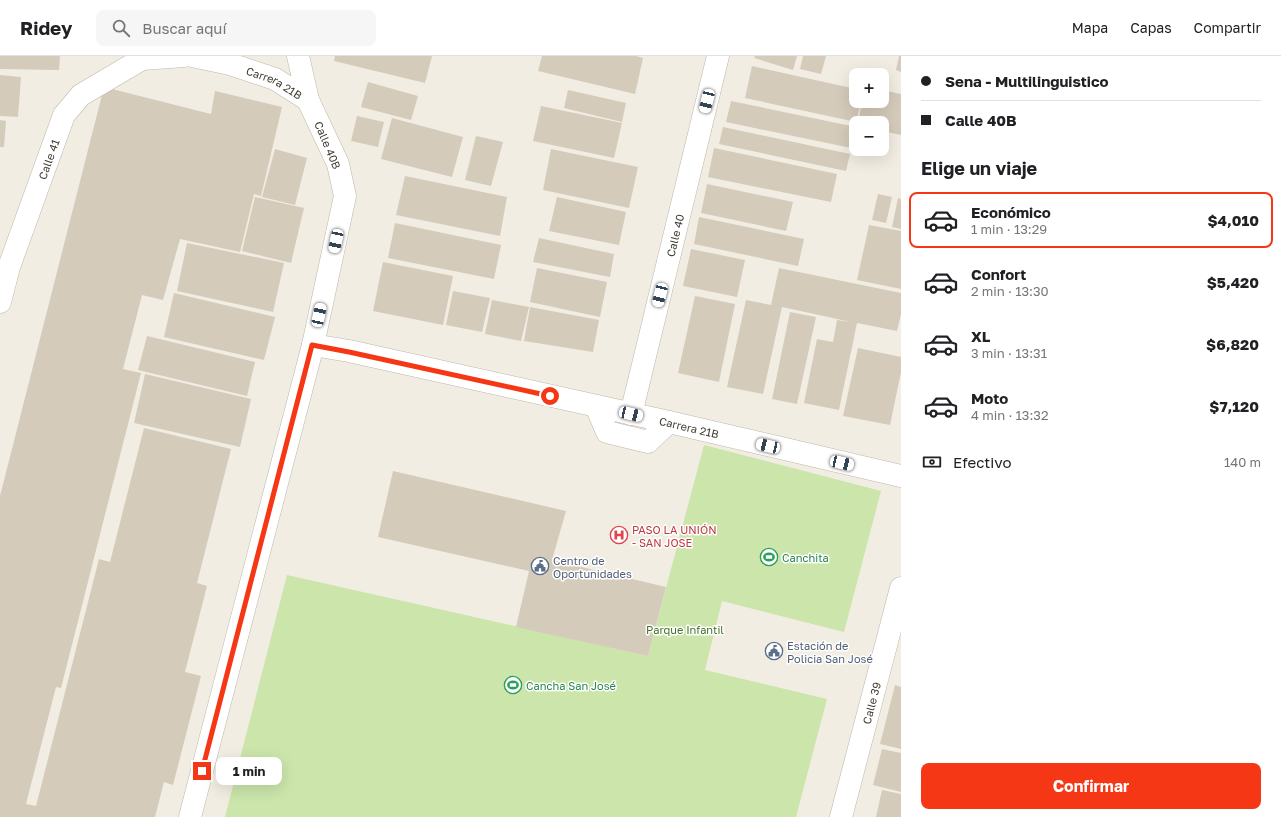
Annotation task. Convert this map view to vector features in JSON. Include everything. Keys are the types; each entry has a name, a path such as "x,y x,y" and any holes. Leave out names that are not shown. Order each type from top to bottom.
{"street":[{"path":"145,58 184,56"},
{"name":"Carrera 21B","path":"192,56 230,64 275,79 308,100"},
{"name":"Calle 40B","path":"190,817 312,345 345,196 338,164 308,100 298,56"},
{"name":"Calle 40","path":"631,414 718,56"},
{"name":"Calle 41","path":"0,302 5,266 64,115 81,95 145,58"},
{"name":"Carrera 21B","path":"312,345 669,422 901,476"},
{"path":"596,406 608,432 648,442 669,422"},
{"name":"Calle 39","path":"842,817 901,588"}],"green space":[{"name":"Cancha San José","path":"704,445 881,491 844,632 722,601 705,670 827,699 796,817 225,817 287,575 648,656"}],"building":[{"path":"0,56 60,56 59,70 0,69"},
{"path":"335,56 432,56 425,83 334,61"},
{"path":"542,56 636,56 643,58 635,94 538,71"},
{"path":"755,56 797,56 793,70 754,58"},
{"path":"803,56 826,56 821,74 800,69"},
{"path":"899,56 901,56 901,72 896,70"},
{"path":"752,66 849,87 849,108 859,108 857,116 849,116 849,120 745,98"},
{"path":"0,75 21,77 18,117 0,116"},
{"path":"368,82 418,96 411,120 361,107"},
{"path":"104,87 211,114 215,91 282,107 261,196 254,194 240,252 180,239 163,300 142,295 123,369 141,373 61,688 56,687 26,804 36,806 99,559 110,562 144,428 231,449 197,583 207,586 185,672 201,676 173,785 164,782 155,817 0,817 0,496"},
{"path":"568,90 626,103 622,122 564,108"},
{"path":"889,91 901,94 901,135 889,132 889,116 859,116 861,108 889,108"},
{"path":"731,101 849,126 849,148 726,122"},
{"path":"541,106 622,123 614,158 533,141"},
{"path":"357,116 384,122 378,147 351,141"},
{"path":"392,118 463,137 452,177 381,159"},
{"path":"0,120 6,121 4,147 0,147"},
{"path":"723,127 849,154 850,156 846,171 719,144"},
{"path":"476,136 503,142 491,186 465,180"},
{"path":"714,148 837,174 831,202 708,177"},
{"path":"275,149 307,158 295,205 262,197"},
{"path":"551,149 638,167 629,208 543,190"},
{"path":"405,176 507,197 500,236 396,215"},
{"path":"707,184 793,202 786,231 701,213"},
{"path":"878,194 892,197 886,223 872,220"},
{"path":"255,197 304,208 291,263 242,251"},
{"path":"557,197 626,212 619,245 549,231"},
{"path":"898,198 901,199 901,229 892,227"},
{"path":"699,217 804,239 798,266 694,244"},
{"path":"395,223 501,245 494,279 388,258"},
{"path":"869,225 901,231 901,289 857,280"},
{"path":"539,238 614,254 610,277 533,262"},
{"path":"187,243 284,263 273,312 177,291"},
{"path":"691,249 745,260 737,297 683,286"},
{"path":"383,262 453,276 443,325 373,311"},
{"path":"537,268 607,282 600,317 530,302"},
{"path":"779,268 901,293 901,314 897,331 857,323 839,410 804,403 817,339 833,342 837,320 851,322 782,307 763,394 727,387 746,300 771,305"},
{"path":"453,291 490,298 482,332 446,325"},
{"path":"174,293 275,317 264,360 164,337"},
{"path":"695,296 735,304 719,382 678,373"},
{"path":"492,300 529,307 521,341 485,334"},
{"path":"530,307 599,320 593,352 524,341"},
{"path":"790,312 816,317 797,404 772,399"},
{"path":"147,336 255,362 247,396 138,370"},
{"path":"858,348 901,357 901,372 890,425 843,416"},
{"path":"145,374 251,399 240,447 134,423"},
{"name":"Centro de Oportunidades","path":"393,471 566,511 552,560 666,587 648,656 516,627 529,571 378,537"},
{"path":"895,685 901,687 901,749 880,744"},
{"path":"882,749 901,753 901,792 873,785"},
{"path":"882,790 901,794 901,817 876,817"}],"place":[{"name":"PASO LA UNIÓN - SAN JOSE","path":"619,535"},
{"name":"Canchita","path":"769,557"},
{"name":"Centro de Oportunidades","path":"540,566"},
{"name":"Estación de Policia San José","path":"774,651"},
{"name":"Cancha San José","path":"513,685"}],"route":[{"path":"202,771 312,345 550,396"}],"park label":[{"name":"Parque Infantil","path":"685,629"}]}
